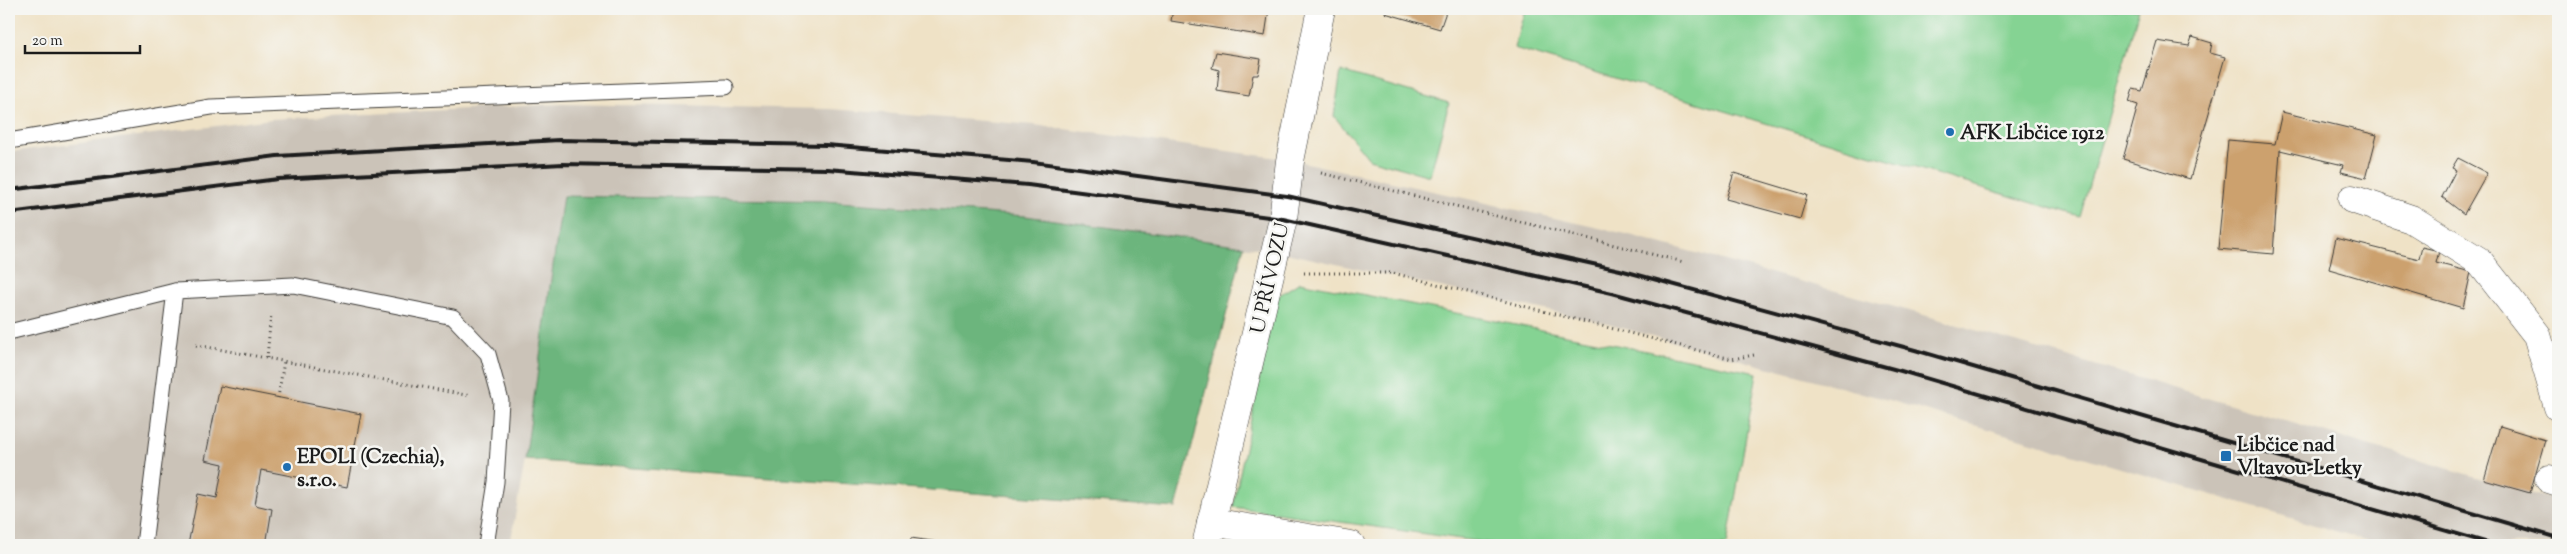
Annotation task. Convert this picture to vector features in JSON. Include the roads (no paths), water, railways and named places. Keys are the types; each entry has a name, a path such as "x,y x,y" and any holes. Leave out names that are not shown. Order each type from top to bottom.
{"street":[{"name":"U PŘÍVOZU","path":"1208,534 1287,196 1290,161 1320,9"},
{"path":"2352,199 2411,219 2479,261 2537,335 2558,407"},
{"path":"1208,534 1351,545"}],"lane":[{"path":"9,141 211,107 726,87"},
{"path":"9,332 175,291 293,284 453,317 488,354 501,401 496,482 486,545"},
{"path":"144,545 175,291"}],"railway":[{"path":"9,190 277,156 559,140 826,145 1033,162 1287,196 1620,270 1915,350 2558,538"},
{"path":"9,213 278,179 563,164 827,169 1028,185 1283,219 1612,293 1901,371 2495,545"}],"place":[{"name":"AFK Libčice 1912","path":"1950,132"},
{"name":"Libčice nad Vltavou-Letky","path":"2226,456"},
{"name":"EPOLI (Czechia), s.r.o.","path":"287,467"}]}
